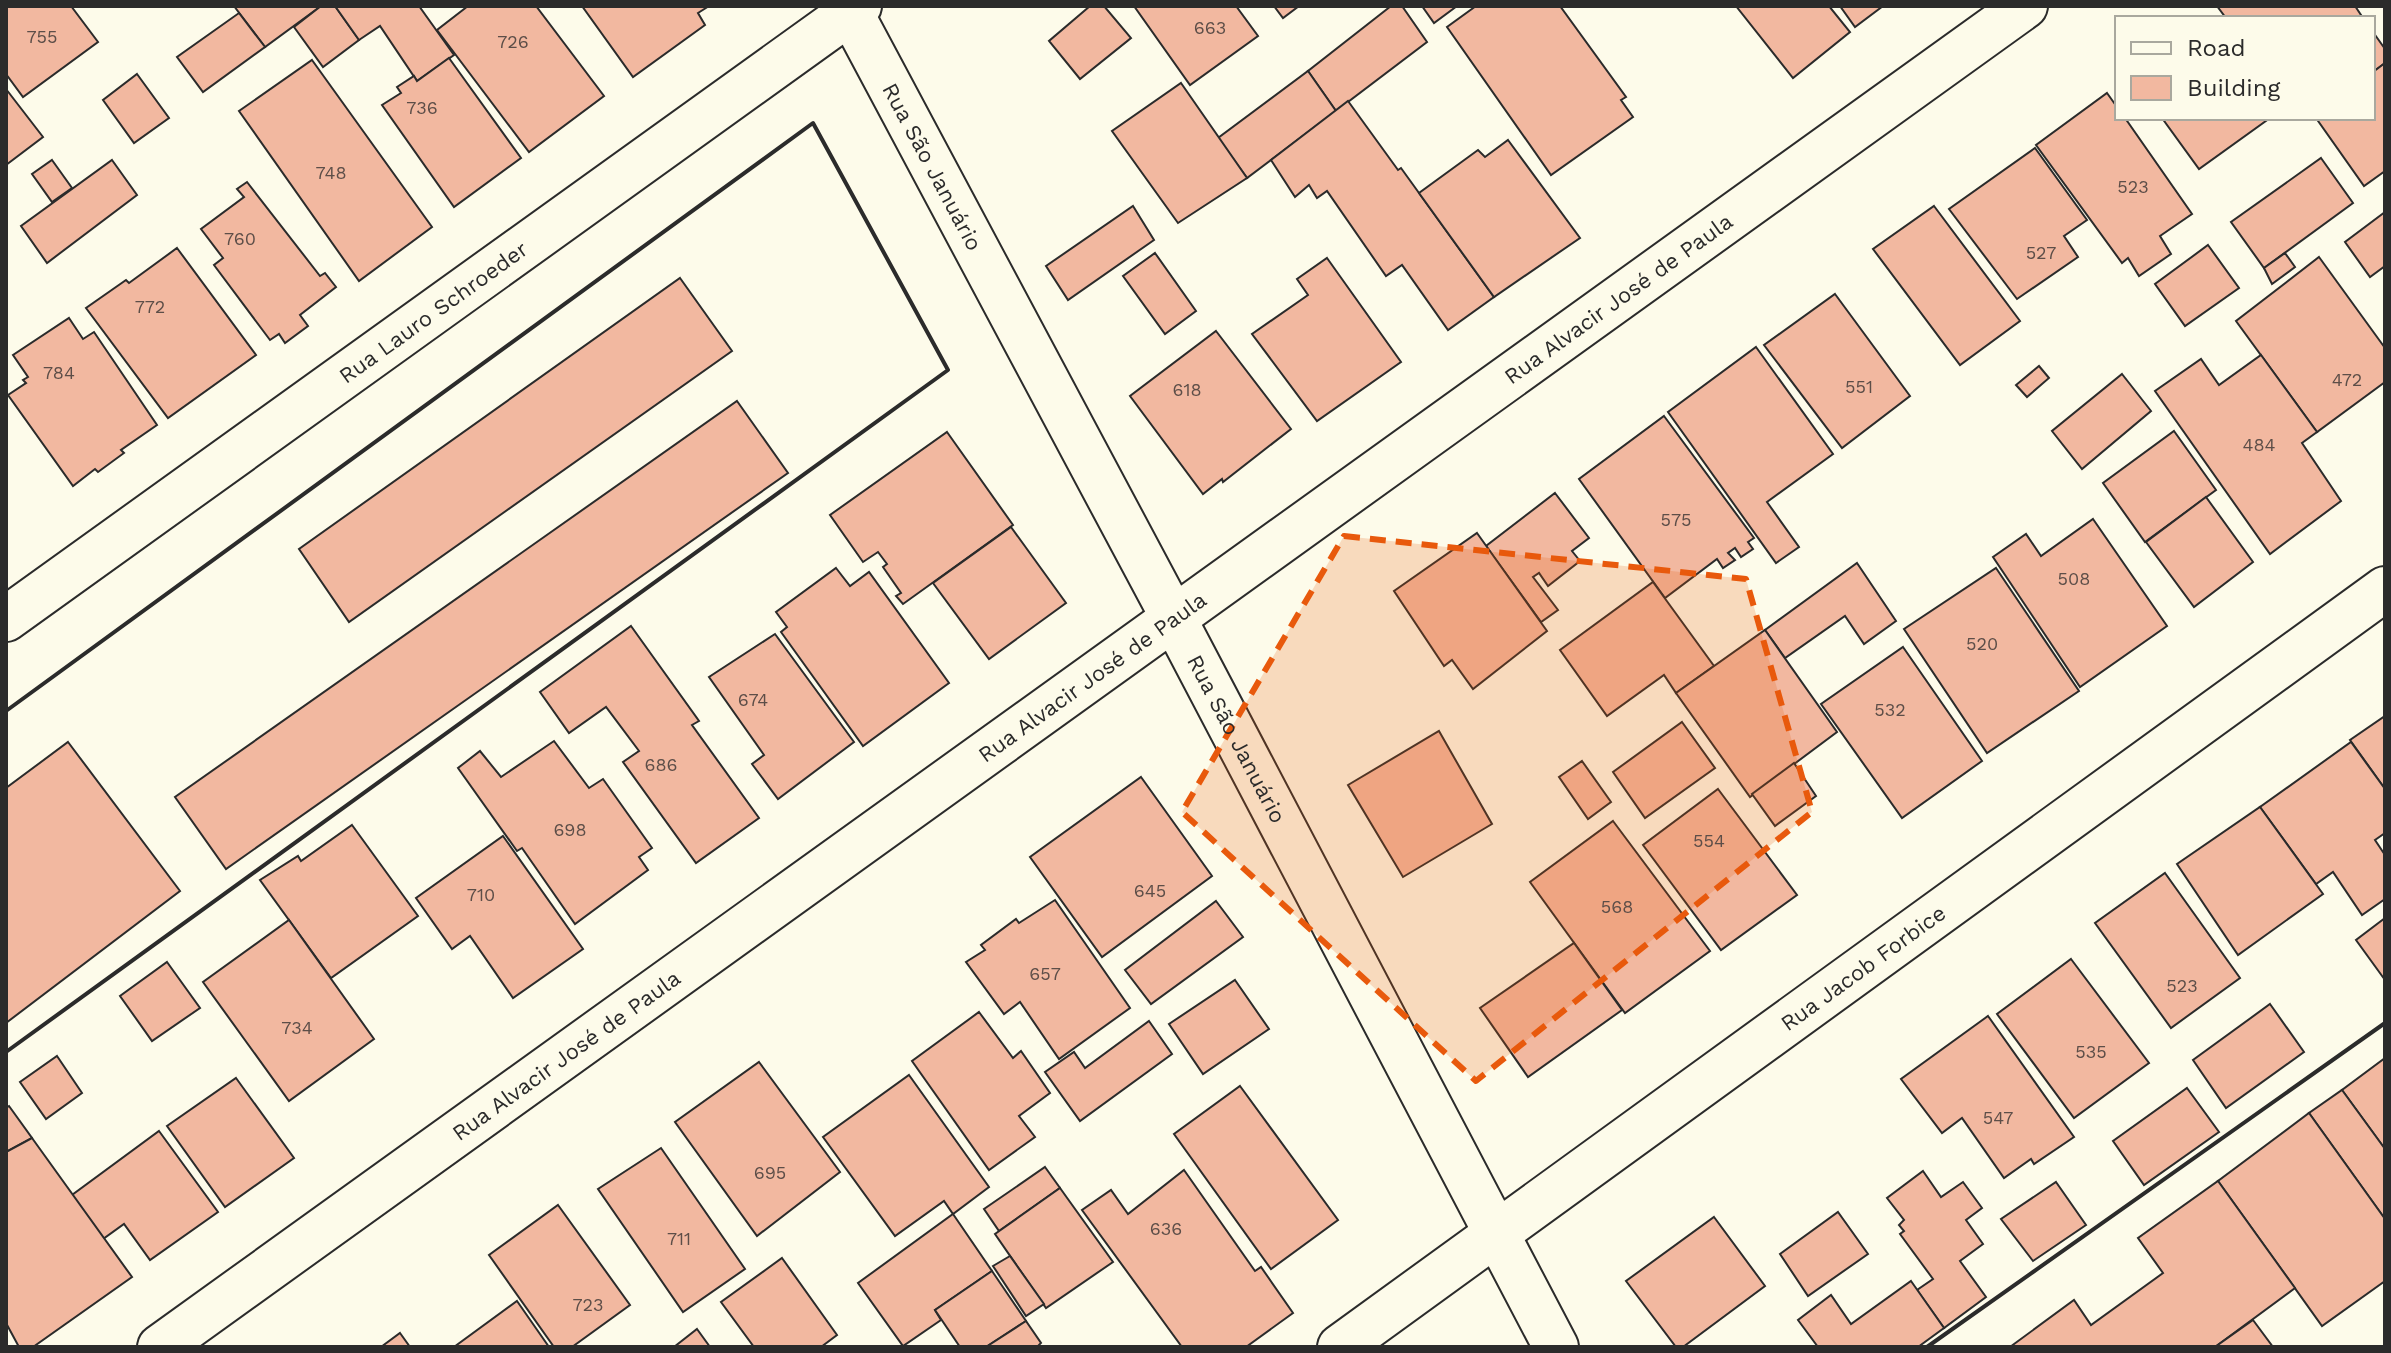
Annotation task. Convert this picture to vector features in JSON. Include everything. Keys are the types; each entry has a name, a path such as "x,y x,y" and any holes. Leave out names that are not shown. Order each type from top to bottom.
{"street":[{"name":"Rua Alvacir José de Paula","path":"160,1347 2025,6"},
{"name":"Rua São Januário","path":"852,8 1556,1347"},
{"name":"Rua Lauro Schroeder","path":"6,619 852,8"},
{"name":"Rua Jacob Forbice","path":"1340,1347 2385,589"}],"highlighted area":[{"path":"1344,536 1746,579 1812,812 1476,1081 1182,812"}],"building":[{"path":"6,6 71,6 98,42 23,97 6,74"},
{"path":"234,6 321,6 265,47"},
{"path":"321,6 335,6 359,40 323,67 294,27"},
{"path":"335,6 419,6 454,55 417,81 380,26 359,40"},
{"path":"468,6 536,6 604,96 529,152 437,30"},
{"path":"582,6 709,6 698,13 705,25 633,77"},
{"path":"1090,6 1104,6 1131,38 1080,79 1049,41"},
{"path":"1134,6 1236,6 1258,36 1190,85"},
{"path":"1274,6 1299,6 1283,18"},
{"path":"1391,6 1402,6 1427,42 1336,111 1308,71"},
{"path":"1422,6 1457,6 1434,23"},
{"path":"1476,6 1560,6 1626,97 1621,100 1633,117 1551,175 1447,27"},
{"path":"1736,6 1829,6 1850,32 1793,78"},
{"path":"1840,6 1883,6 1855,27"},
{"path":"2217,6 2355,6 2362,16 2224,16"},
{"path":"239,13 265,47 203,92 177,57"},
{"path":"2375,35 2385,49 2385,63 2375,70"},
{"path":"449,58 521,158 454,207 382,105 401,93 397,87 414,76 417,81"},
{"path":"312,60 432,227 359,281 239,111"},
{"path":"2385,63 2385,171 2364,186 2317,120 2375,120 2375,70"},
{"path":"1308,71 1336,111 1247,178 1218,138"},
{"path":"137,74 169,118 134,143 103,100"},
{"path":"1181,83 1247,178 1178,223 1112,131"},
{"path":"6,89 43,137 6,165"},
{"path":"2107,93 2115,104 2115,120 2126,120 2192,214 2160,236 2171,254 2139,276 2128,258 2122,263 2036,145"},
{"path":"1348,101 1398,170 1401,168 1494,297 1448,330 1402,265 1386,276 1327,191 1317,198 1309,185 1295,197 1271,160"},
{"path":"2163,120 2267,120 2199,169"},
{"path":"1508,140 1580,238 1494,297 1419,193 1478,150 1485,157"},
{"path":"2035,148 2087,220 2064,236 2078,257 2017,299 1949,209"},
{"path":"2321,158 2353,203 2264,268 2231,222"},
{"path":"52,160 72,188 52,202 32,174"},
{"path":"112,160 137,195 47,263 21,226"},
{"path":"247,182 320,276 325,273 336,287 300,315 308,326 285,343 279,334 270,340 214,265 223,258 201,229 244,197 237,189"},
{"path":"1133,206 1154,240 1068,300 1046,266"},
{"path":"1934,206 2020,321 1960,365 1873,249"},
{"path":"2385,212 2385,266 2370,277 2345,242"},
{"path":"2208,245 2239,288 2185,326 2155,284"},
{"path":"177,248 256,355 168,418 86,308 126,280 129,283"},
{"path":"1155,253 1196,311 1165,334 1123,276"},
{"path":"2285,253 2295,267 2272,284 2264,268"},
{"path":"2319,257 2385,348 2385,382 2317,432 2236,321"},
{"path":"1327,258 1401,362 1317,421 1252,334 1308,295 1297,279"},
{"path":"680,278 732,351 349,622 299,549"},
{"path":"1835,294 1910,396 1842,448 1764,345"},
{"path":"69,318 83,339 94,332 157,425 121,450 124,453 98,472 95,469 73,486 8,395 26,383 23,380 28,377 13,355"},
{"path":"1216,331 1291,429 1203,494 1130,396"},
{"path":"1756,347 1833,454 1767,502 1799,547 1776,563 1668,412"},
{"path":"2261,355 2317,432 2302,443 2341,501 2270,554 2155,391 2201,359 2219,385"},
{"path":"2039,366 2049,378 2027,397 2016,385"},
{"path":"2122,374 2151,411 2082,469 2052,431"},
{"path":"737,401 788,473 226,869 175,797"},
{"path":"1664,416 1754,538 1748,542 1753,549 1741,557 1735,548 1728,553 1735,560 1723,568 1717,559 1665,598 1579,479"},
{"path":"2174,431 2216,490 2145,542 2103,483"},
{"path":"947,432 1013,525 903,604 896,596 901,593 883,567 887,564 878,552 863,562 830,515"},
{"path":"1555,493 1589,538 1572,551 1580,561 1548,586 1539,573 1533,577 1558,610 1541,622 1486,546"},
{"path":"2206,497 2253,562 2194,607 2146,542"},
{"path":"2093,519 2167,626 2080,687 1993,557 2026,534 2041,556"},
{"path":"1011,527 1066,603 989,659 933,583"},
{"path":"1477,533 1547,631 1473,689 1452,660 1444,666 1394,591"},
{"path":"1857,563 1896,621 1864,644 1845,616 1785,658 1765,630"},
{"path":"836,568 850,586 869,572 949,683 863,746 781,632 787,627 776,612"},
{"path":"1996,568 2079,691 1987,753 1904,629"},
{"path":"1653,582 1714,666 1676,693 1664,675 1607,716 1560,650"},
{"path":"631,626 699,721 692,725 759,818 696,863 623,762 639,751 606,707 569,733 540,692"},
{"path":"1765,630 1837,732 1750,797 1676,693"},
{"path":"775,634 854,742 778,799 752,764 764,755 709,677"},
{"path":"1903,647 1982,761 1902,818 1821,704"},
{"path":"2385,716 2385,789 2350,740"},
{"path":"1682,722 1715,768 1645,818 1613,772"},
{"path":"1439,731 1492,824 1403,877 1348,785"},
{"path":"554,741 589,788 603,779 652,848 639,857 648,870 575,924 522,848 517,851 458,768 480,751 501,777"},
{"path":"68,742 180,891 6,1023 6,788"},
{"path":"2351,742 2385,789 2385,833 2375,840 2385,855 2385,899 2362,915 2333,872 2316,884 2260,807"},
{"path":"1582,761 1611,802 1588,819 1559,777"},
{"path":"1794,763 1816,796 1775,826 1752,794"},
{"path":"1141,777 1212,876 1102,957 1030,857"},
{"path":"1718,789 1797,895 1721,950 1643,845"},
{"path":"2260,807 2323,894 2238,955 2177,864"},
{"path":"1613,821 1710,951 1625,1013 1530,882"},
{"path":"352,825 418,916 331,978 260,880 298,856 301,861"},
{"path":"503,836 583,949 513,998 470,936 452,949 416,898"},
{"path":"2165,873 2240,978 2171,1028 2095,923"},
{"path":"1055,900 1130,1008 1059,1059 1020,1002 1004,1014 966,962 985,950 981,945 1016,919 1019,923"},
{"path":"1216,901 1243,937 1151,1004 1125,970"},
{"path":"2385,918 2385,980 2356,940"},
{"path":"289,920 374,1039 289,1101 203,982"},
{"path":"1574,943 1622,1010 1528,1077 1480,1008"},
{"path":"2071,959 2149,1063 2074,1118 1997,1014"},
{"path":"167,962 200,1008 152,1041 120,996"},
{"path":"1235,980 1269,1029 1203,1074 1169,1024"},
{"path":"2270,1004 2304,1052 2226,1108 2193,1060"},
{"path":"979,1012 1013,1058 1021,1051 1050,1093 1019,1116 1035,1137 989,1170 912,1061"},
{"path":"1988,1016 2074,1137 2034,1164 2031,1159 2004,1178 1962,1118 1942,1133 1901,1079"},
{"path":"1149,1021 1172,1054 1080,1121 1045,1072 1074,1052 1085,1068"},
{"path":"57,1056 82,1093 46,1119 20,1082"},
{"path":"2385,1058 2385,1149 2342,1090"},
{"path":"759,1062 840,1172 757,1236 675,1122"},
{"path":"909,1075 989,1187 953,1214 944,1201 895,1236 823,1137"},
{"path":"236,1078 294,1158 225,1207 167,1126"},
{"path":"1240,1086 1338,1220 1271,1269 1174,1134"},
{"path":"2187,1088 2219,1132 2144,1185 2113,1141"},
{"path":"2342,1090 2385,1149 2385,1219 2309,1113"},
{"path":"9,1106 32,1138 6,1152 6,1108"},
{"path":"2309,1113 2385,1219 2385,1281 2322,1326 2218,1181"},
{"path":"159,1131 218,1212 150,1260 124,1224 103,1239 72,1195"},
{"path":"32,1138 132,1277 33,1347 19,1347 6,1323 6,1152"},
{"path":"661,1148 745,1269 683,1312 598,1189"},
{"path":"1045,1167 1060,1188 999,1231 984,1209"},
{"path":"1184,1170 1255,1271 1261,1267 1293,1313 1246,1347 1182,1347 1082,1210 1111,1190 1128,1214"},
{"path":"1923,1171 1941,1197 1963,1182 1982,1208 1966,1220 1983,1244 1960,1261 1986,1297 1944,1328 1917,1290 1933,1279 1900,1234 1904,1231 1899,1225 1904,1220 1887,1198"},
{"path":"2218,1181 2295,1288 2215,1347 2010,1347 2074,1300 2091,1325 2163,1273 2138,1238"},
{"path":"2056,1182 2086,1225 2033,1261 2001,1219"},
{"path":"1060,1188 1113,1262 1046,1308 995,1234"},
{"path":"558,1205 630,1305 572,1347 554,1347 489,1255"},
{"path":"1838,1212 1868,1254 1808,1296 1780,1254"},
{"path":"953,1214 992,1271 935,1310 941,1320 903,1346 858,1283"},
{"path":"1714,1217 1765,1286 1683,1347 1676,1347 1626,1281"},
{"path":"1010,1256 1044,1304 1026,1316 993,1266"},
{"path":"782,1258 837,1335 821,1347 754,1347 721,1302"},
{"path":"992,1271 1026,1321 986,1347 960,1347 935,1310"},
{"path":"1911,1281 1944,1328 1918,1347 1818,1347 1798,1320 1831,1295 1851,1324"},
{"path":"517,1301 549,1347 454,1347"},
{"path":"2253,1320 2273,1347 2215,1347"},
{"path":"1026,1321 1041,1343 1037,1347 986,1347"},
{"path":"697,1329 710,1347 674,1347"},
{"path":"400,1333 410,1347 381,1347"}],"wall":[{"path":"6,711 813,123 948,370 6,1052"},
{"path":"1927,1347 2385,1023"}]}
